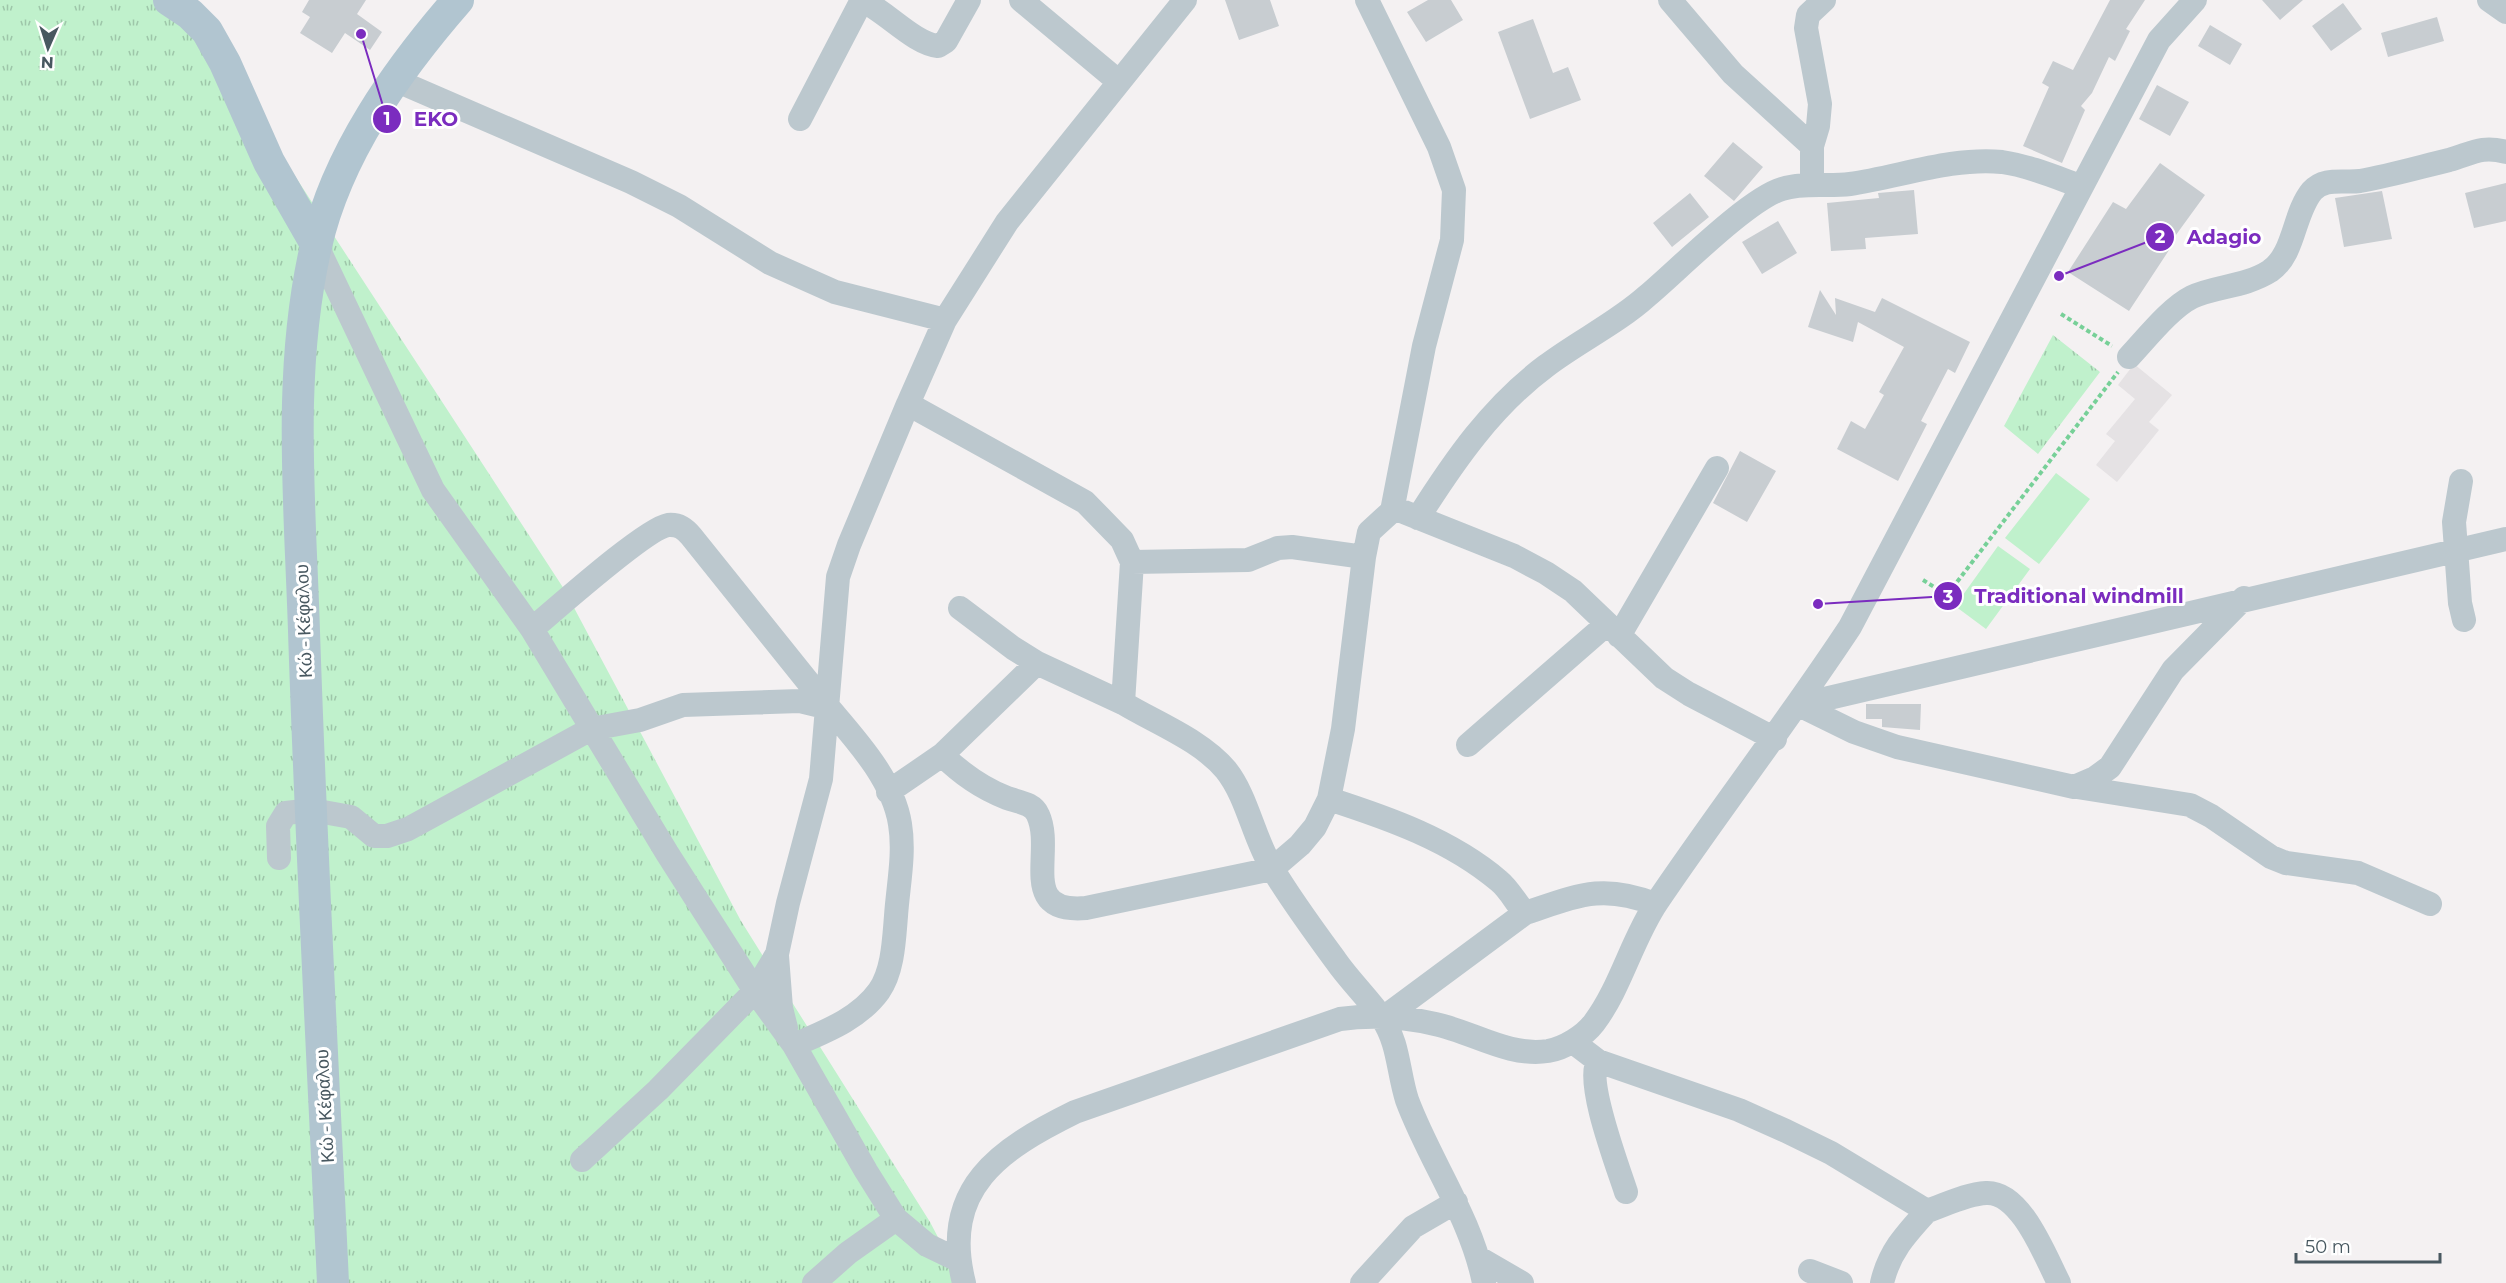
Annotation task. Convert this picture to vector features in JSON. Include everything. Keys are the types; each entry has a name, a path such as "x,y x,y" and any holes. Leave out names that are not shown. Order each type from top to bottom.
{"main road":[{"path":"169,0 190,14 207,31 225,63 269,162 316,244"},
{"name":"Κώ - Κέφαλου","path":"333,1283 299,475 299,404 304,317 316,244 348,162 368,122 395,80 458,0"}],"street":[{"path":"800,119 861,0 875,6 922,40 938,46 946,41 969,0"},
{"path":"1021,0 1118,81"},
{"path":"791,1040 781,1008 777,954 821,779 829,708 830,652 838,577 849,544 945,320 1007,222 1185,0"},
{"path":"942,755 962,775 982,788 1026,804 1038,813 1042,825 1042,877 1046,894 1054,905 1067,910 1272,869 1300,845 1315,827 1329,799 1343,729 1369,532 1392,511 1424,346 1452,240 1455,190 1439,147 1367,0"},
{"path":"1670,0 1733,74 1812,146"},
{"path":"1812,184 1812,146 1818,126 1820,104 1806,28 1809,15 1824,0"},
{"path":"962,1271 958,1230 968,1198 983,1174 1002,1154 1040,1129 1076,1112 1340,1019 1362,1016 1436,1024 1506,1048 1531,1052 1550,1051 1573,1042 1593,1024 1655,904 1799,705 1850,627 2030,288 2080,186 2159,40 2195,0"},
{"path":"2489,0 2506,12"},
{"path":"395,80 631,182 679,206 770,263 835,292 945,320"},
{"path":"2130,357 2181,303 2194,296 2254,279 2271,270 2284,256 2308,198 2323,183 2359,181 2453,159 2470,151 2496,149 2506,152"},
{"path":"1419,518 1447,473 1478,430 1546,366 1637,306 1749,208 1781,189 1812,184 1846,185 1963,163 2002,162 2037,170 2080,186"},
{"path":"316,244 433,490 532,629 591,729 755,991 791,1040 866,1172 896,1219 962,1271"},
{"path":"908,404 1085,502 1122,540 1132,562 1124,703"},
{"path":"1468,745 1613,630 1718,468"},
{"path":"2461,481 2454,522 2460,603 2464,620"},
{"path":"1392,511 1407,513 1514,556 1546,573 1573,591 1664,678 1689,694 1775,739"},
{"path":"532,629 644,538 667,525 678,525 692,536 863,748 888,792 900,823 901,865 888,968 880,990 869,1003 846,1020 791,1040"},
{"path":"1799,705 2244,598 2506,539"},
{"path":"1132,562 1248,560 1278,548 1292,547 1364,557"},
{"path":"2074,787 2095,778 2110,767 2173,670 2244,598"},
{"path":"960,608 1037,663 1124,703 1209,754 1225,769 1239,790 1251,826 1272,869 1336,962 1382,1019 1393,1040 1407,1099 1456,1202 1479,1258 1484,1283"},
{"path":"888,792 942,755 1037,663"},
{"path":"279,858 278,826 286,813 312,810 351,817 375,836 387,836 408,829 591,729 640,720 683,705 800,701 829,708"},
{"path":"1799,705 1854,732 1897,747 2074,787 2190,805 2211,816 2271,857 2286,864 2358,873 2430,904"},
{"path":"1329,799 1404,826 1462,854 1500,882 1525,913"},
{"path":"1382,1019 1525,913 1596,892 1633,896 1655,904"},
{"path":"582,1160 658,1090 755,991 777,954"},
{"path":"1573,1042 1598,1061 1739,1110 1786,1131 1830,1153 1927,1211"},
{"path":"1598,1061 1593,1079 1607,1134 1626,1192"},
{"path":"1882,1283 1886,1263 1900,1239 1927,1211 1987,1193 2005,1197 2017,1207 2059,1283"},
{"path":"1362,1283 1413,1227 1456,1202"},
{"path":"814,1283 848,1253 896,1219"},
{"path":"1479,1258 1522,1283"},
{"path":"1810,1271 1841,1283"}],"path":[{"path":"1923,580 1947,595 2130,357 2061,314"}],"shaded area":[{"path":"2134,364 2172,395 2149,422 2159,430 2117,482 2096,465 2115,441 2106,434 2135,399 2118,385"}],"green space":[{"path":"0,0 185,0 291,170 564,589 741,921 930,1222 962,1283 0,1283"},
{"path":"2053,335 2100,372 2038,454 2004,426"},
{"path":"2056,473 2090,499 2039,564 2005,538"},
{"path":"1998,546 2030,569 1986,629 1955,606"}],"building":[{"path":"309,0 366,0 357,14 382,32 370,50 345,33 332,53 300,33 310,17 302,12"},
{"path":"1225,0 1270,0 1279,26 1239,40"},
{"path":"1428,0 1451,0 1463,20 1426,42 1407,12"},
{"path":"2110,0 2145,0 2126,29 2130,31 2115,61 2109,57 2092,93 2081,106 2085,110 2062,163 2023,146 2049,87 2042,83 2053,61 2073,70"},
{"path":"2262,0 2303,0 2280,20"},
{"path":"2343,3 2362,29 2331,51 2312,26"},
{"path":"2437,17 2444,41 2388,57 2381,33"},
{"path":"1533,19 1553,73 1568,67 1581,100 1530,119 1498,32"},
{"path":"2210,25 2242,44 2230,65 2198,46"},
{"path":"2157,85 2189,102 2170,136 2139,119"},
{"path":"1733,142 1763,167 1734,201 1704,176"},
{"path":"2160,163 2205,195 2173,239 2175,241 2129,311 2068,272 2113,202 2126,209"},
{"path":"2506,183 2506,221 2474,228 2465,193"},
{"path":"1914,190 1918,234 1865,238 1866,249 1831,251 1827,203 1879,198 1878,193"},
{"path":"2382,191 2392,239 2344,247 2335,198"},
{"path":"1690,193 1709,217 1672,247 1653,223"},
{"path":"1778,221 1797,253 1762,274 1742,242"},
{"path":"1820,290 1836,315 1835,298 1875,312 1882,298 1970,342 1955,373 1948,369 1921,421 1927,424 1898,481 1837,449 1851,421 1865,429 1884,395 1879,392 1904,347 1858,322 1853,342 1808,327"},
{"path":"1740,451 1776,471 1747,522 1713,503"},
{"path":"1866,704 1921,704 1920,730 1882,727 1882,719 1866,719"}],"place":[{"name":"EKO","path":"361,34"},
{"name":"Adagio","path":"2059,276"},
{"name":"Traditional windmill","path":"1818,604"}]}
